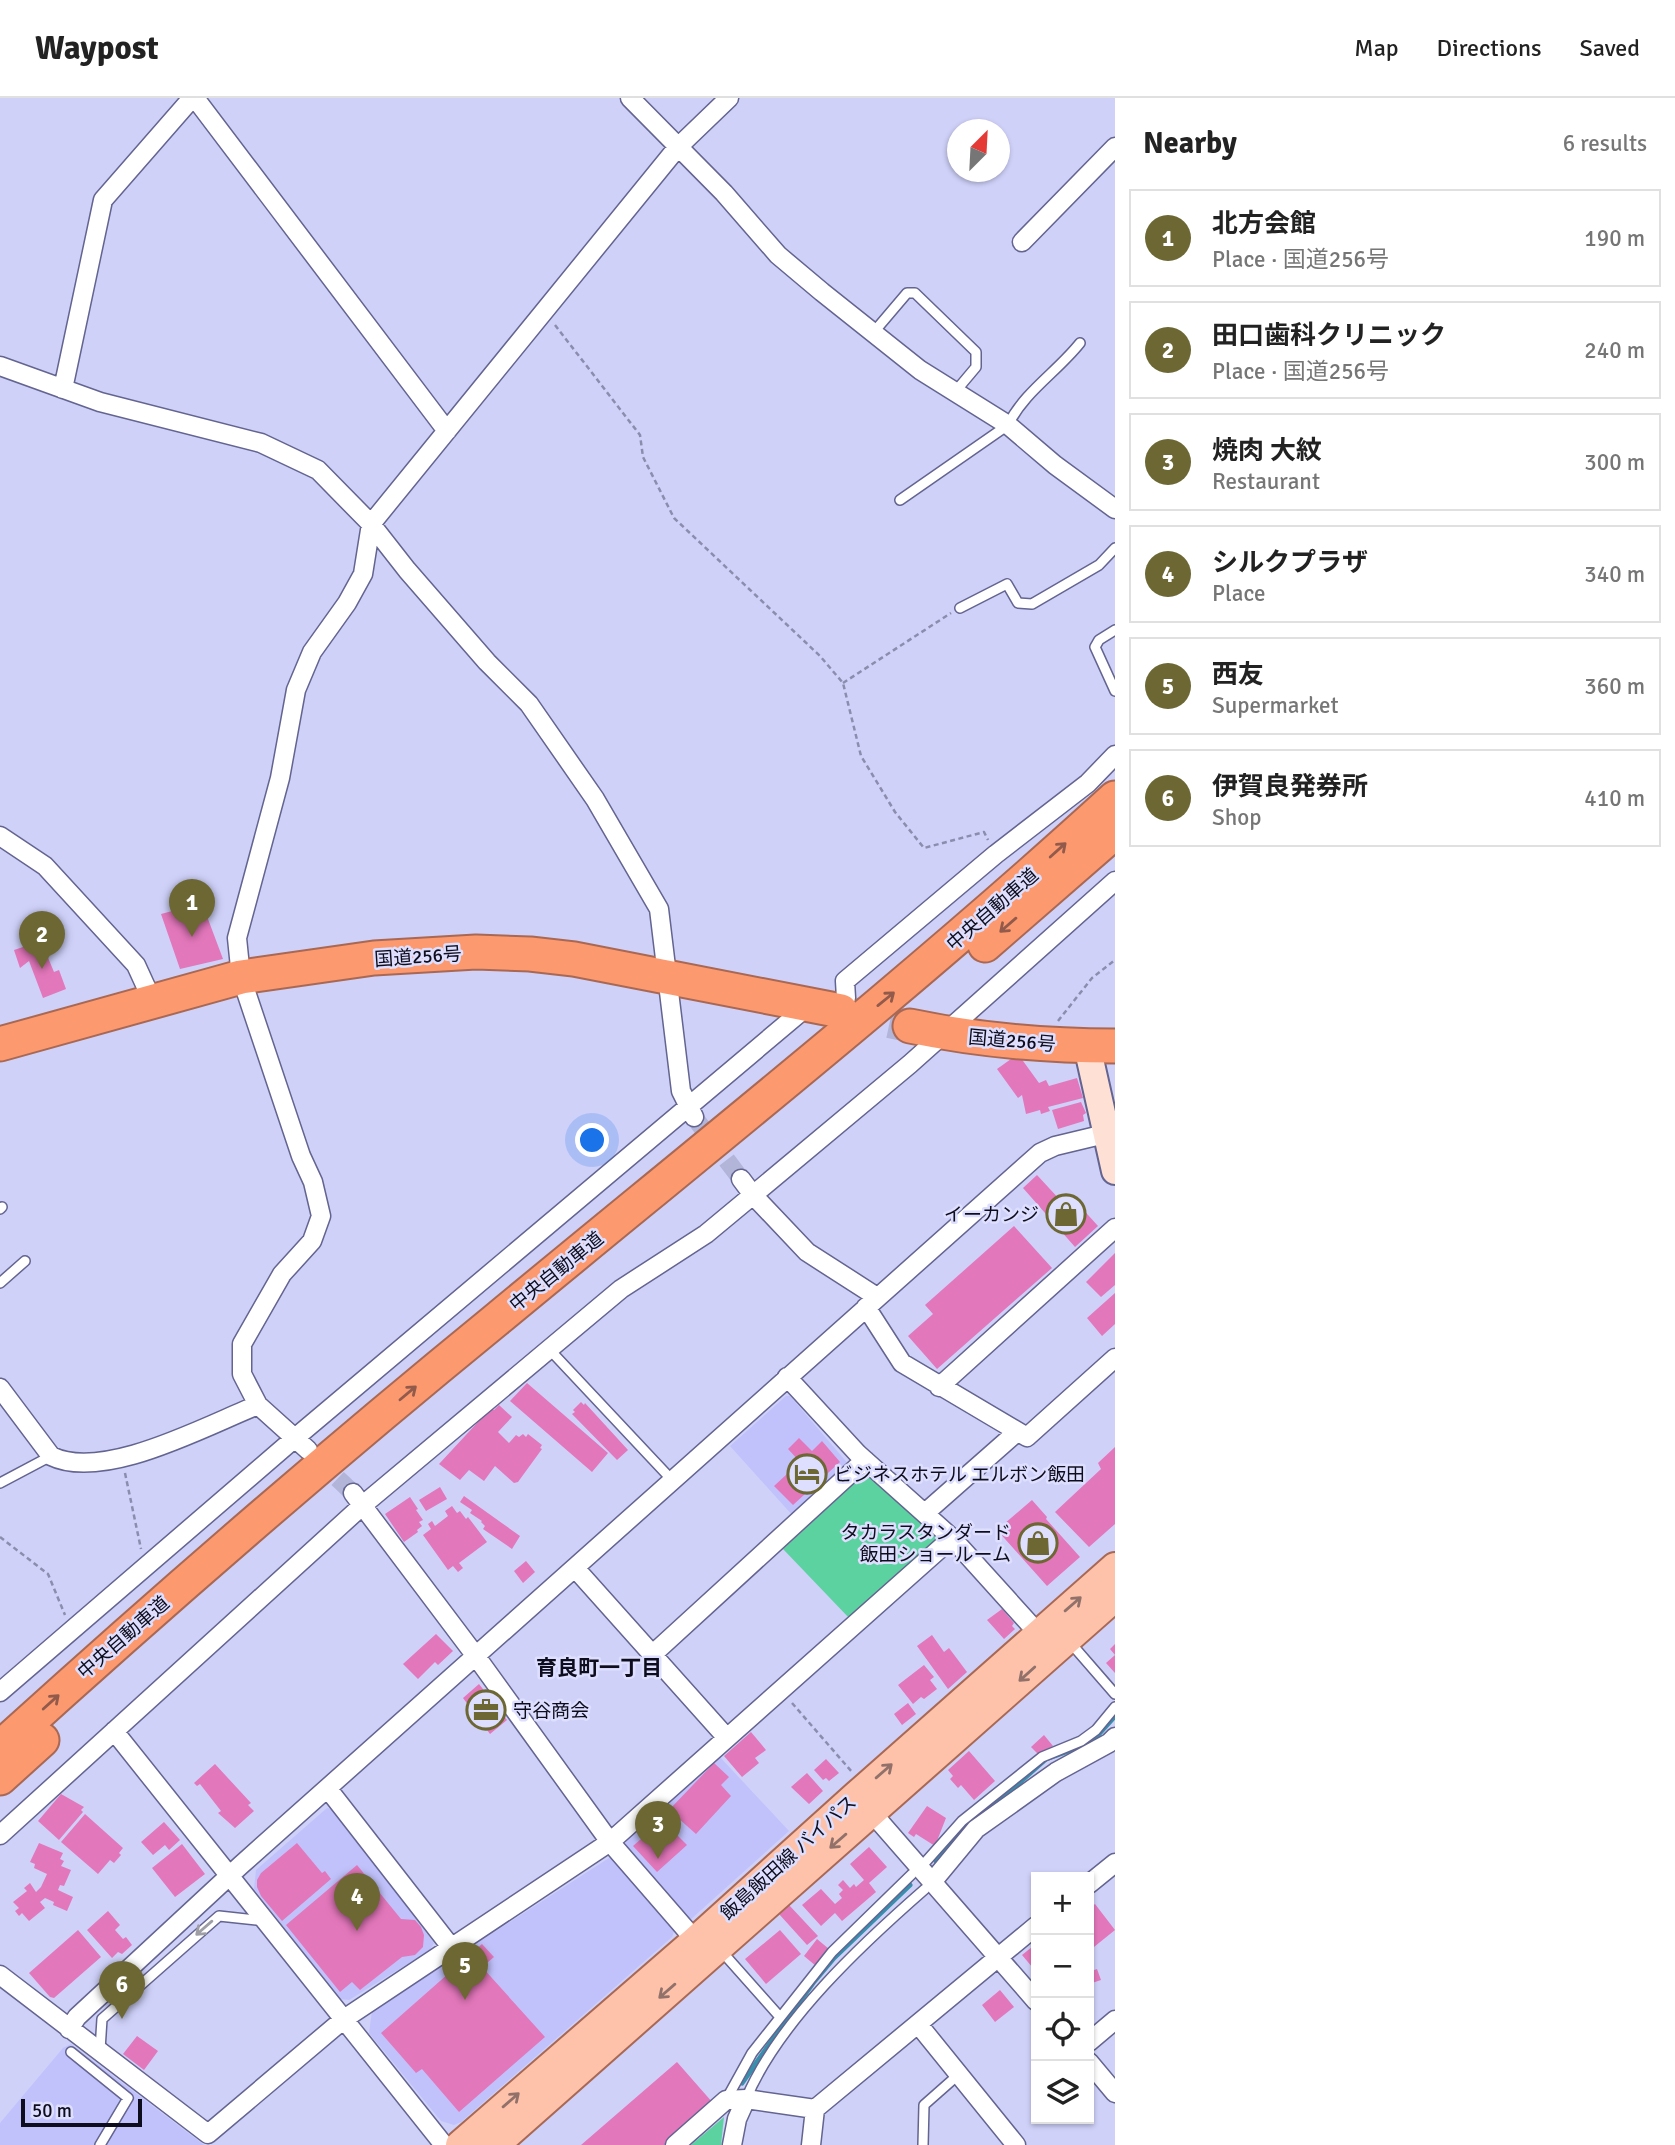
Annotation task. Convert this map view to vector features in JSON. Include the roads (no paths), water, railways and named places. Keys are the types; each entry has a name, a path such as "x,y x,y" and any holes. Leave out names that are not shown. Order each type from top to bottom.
{"highway":[{"name":"中央自動車道","path":"0,1748 120,1639 299,1484 911,979 1115,798"},
{"name":"中央自動車道","path":"0,1778 135,1655 304,1508 929,993 1115,832"},
{"name":"国道256号","path":"0,1044 241,976 374,958 476,952 573,959 828,1009"},
{"name":"国道256号","path":"910,1026 944,1033 1101,1046"}],"main road":[{"name":"飯島飯田線 バイパス","path":"1056,1644 1115,1567"},
{"name":"飯島飯田線 バイパス","path":"495,2145 709,1950 862,1795 1115,1597"},
{"name":"飯島飯田線 バイパス","path":"460,2145 709,1950"}],"street":[{"path":"63,389 103,200 193,98 447,431"},
{"path":"630,98 724,193 778,255 920,370 1007,425 1055,465 1115,509"},
{"path":"302,1444 258,1405 242,1374 242,1344 282,1275 312,1241 321,1216 313,1182 301,1156 241,976 237,938 280,778 296,690 312,652 347,603 363,574 371,524 677,148 729,98"},
{"path":"1022,242 1115,147"},
{"path":"0,366 100,402 261,443 318,470 371,524 478,652 529,704 595,799 659,909 681,1091 692,1111"},
{"path":"0,1692 151,1562 302,1444 692,1111 846,998 845,981 996,855 1088,783 1115,755"},
{"path":"0,836 45,866 136,965 152,1000"},
{"path":"0,1835 114,1731 358,1499 621,1289 706,1234 944,1033 1115,881"},
{"path":"1101,1046 1105,1134 1115,1171"},
{"path":"69,2029 86,2009 230,1875 1040,1153 1055,1146 1105,1134"},
{"path":"741,1179 807,1252 871,1302 902,1363 1027,1437 1115,1358"},
{"path":"939,1387 1115,1228"},
{"path":"787,1377 865,1461 952,1538 1056,1644"},
{"path":"0,1388 51,1456 63,1462 101,1462 181,1440 258,1405"},
{"path":"925,1513 1017,1432"},
{"path":"653,1654 865,1461"},
{"path":"358,1499 610,1842 709,1950"},
{"path":"0,1975 208,2134 344,2019 610,1842 952,1538"},
{"path":"575,1567 727,1738"},
{"path":"114,1731 444,2145"},
{"path":"929,1885 976,1829 1056,1772 1115,1737"},
{"path":"328,1789 451,1947"},
{"path":"862,1795 916,1871 998,1956 1033,1998"},
{"path":"1094,1880 1115,1863"},
{"path":"811,2145 815,2109 1031,1930"},
{"path":"1094,2038 1115,2020"},
{"path":"918,2024 1016,2145"},
{"path":"1094,2068 1115,2092"},
{"path":"732,2145 737,2119 746,2099"},
{"path":"675,2145 726,2100 746,2099 815,2109"}],"lane":[{"path":"873,333 907,293 915,293 975,352 976,367 955,392"},
{"path":"901,500 1007,425 1017,406 1067,359 1080,343"},
{"path":"960,608 1007,584 1018,603 1032,604 1099,565 1115,548"},
{"path":"1115,630 1099,640 1095,648 1115,691"},
{"path":"0,1283 25,1261"},
{"path":"549,1349 672,1480"},
{"path":"0,1483 51,1456"},
{"path":"1056,1644 1115,1693"},
{"path":"726,2100 752,2053 832,1952 916,1871 962,1821 1042,1757 1082,1741 1096,1730 1115,1707"},
{"path":"746,2099 768,2057 814,1997 841,1967 929,1885"},
{"path":"102,2077 106,2057 102,2019 219,1916 267,1922"},
{"path":"709,1950 780,2017"},
{"path":"71,2052 128,2098 100,2145"},
{"path":"923,2145 924,2105 958,2075"}],"waterway":[{"path":"936,1861 972,1817 1011,1790 1046,1759 1080,1747 1097,1736 1115,1716"},
{"path":"742,2083 834,1958 910,1885"}],"tunnel":[{"path":"841,1011 910,1026"},
{"path":"694,1117 741,1179"},
{"path":"318,1460 353,1493"}],"place":[{"name":"北方会館","path":"192,937"},
{"name":"田口歯科クリニック","path":"42,969"},
{"name":"イーカンジ","path":"1066,1214"},
{"name":"ビジネスホテル エルボン飯田","path":"807,1474"},
{"name":"タカラスタンダード 飯田ショールーム","path":"1038,1543"},
{"name":"守谷商会","path":"486,1710"},
{"name":"焼肉 大紋","path":"658,1859"},
{"name":"シルクプラザ","path":"357,1931"},
{"name":"西友","path":"465,2000"},
{"name":"伊賀良発券所","path":"122,2019"}],"district":[{"name":"育良町一丁目","path":"599,1668"}]}
